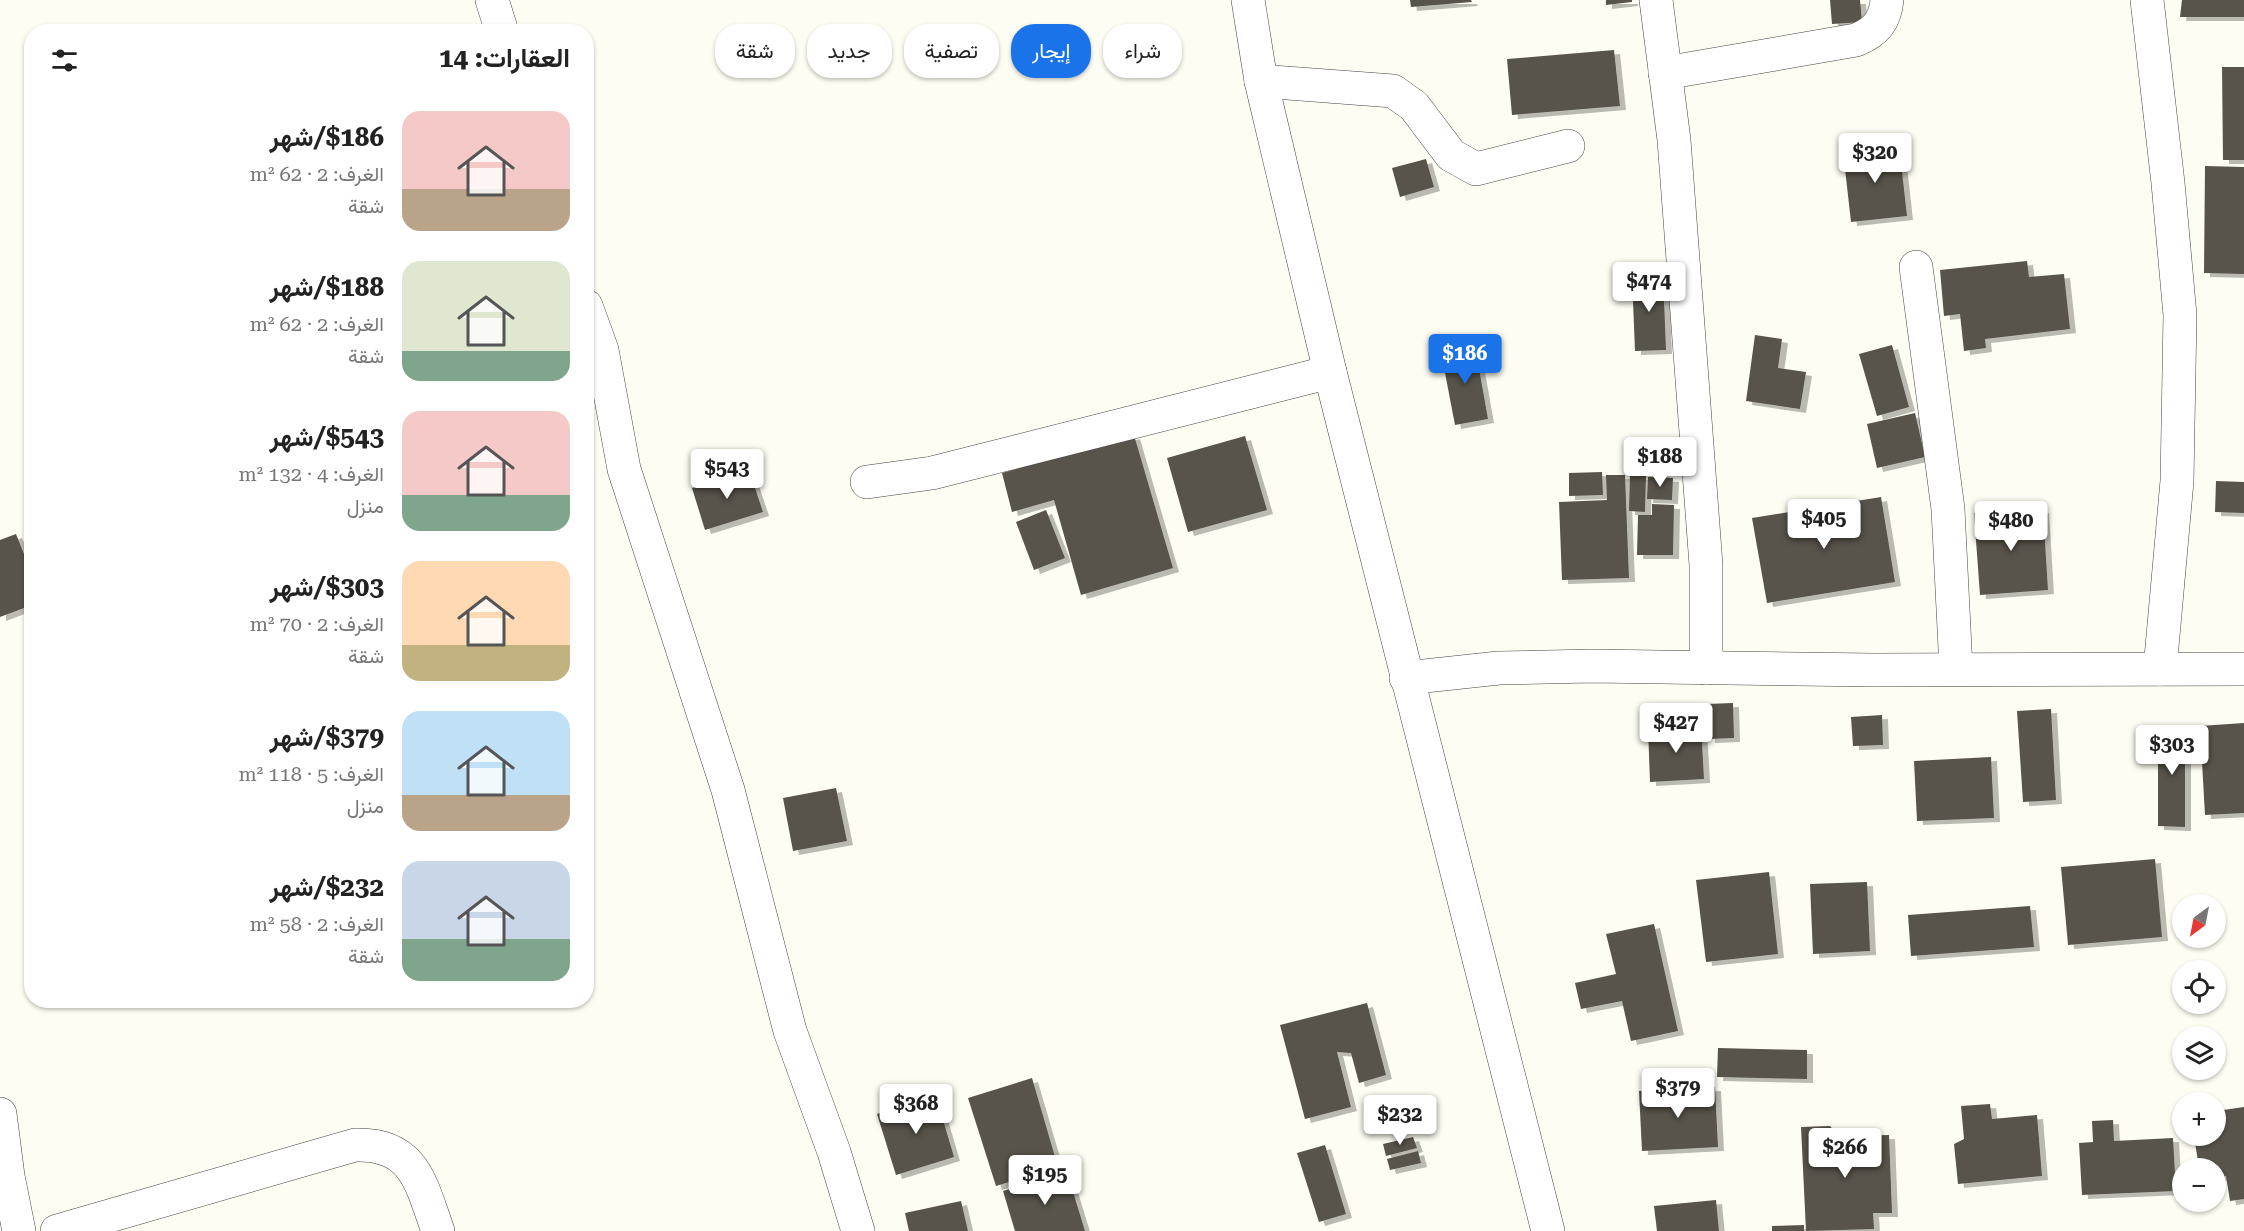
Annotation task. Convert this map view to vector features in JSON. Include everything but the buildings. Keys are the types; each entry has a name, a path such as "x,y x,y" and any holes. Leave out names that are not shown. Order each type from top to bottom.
{"street":[{"path":"492,0 500,24"},
{"path":"1248,0 1261,81 1330,372 1548,1231"},
{"path":"1656,0 1674,140 1706,565 1706,668"},
{"path":"1665,73 1856,40 1871,34 1881,23 1887,0"},
{"path":"2147,0 2168,183 2180,315 2177,481 2160,669"},
{"path":"1261,81 1393,91 1414,106 1451,154 1476,169 1568,146"},
{"path":"1916,267 1948,509 1956,669"},
{"path":"594,328 602,350 624,469 728,790 790,1031 834,1152 858,1231"},
{"path":"867,482 932,472 1330,372"},
{"path":"1406,678 1499,668 2244,669"},
{"path":"0,1114 4,1178 19,1231"},
{"path":"57,1231 355,1144 367,1144 392,1150 411,1166 418,1176 438,1231"}]}
